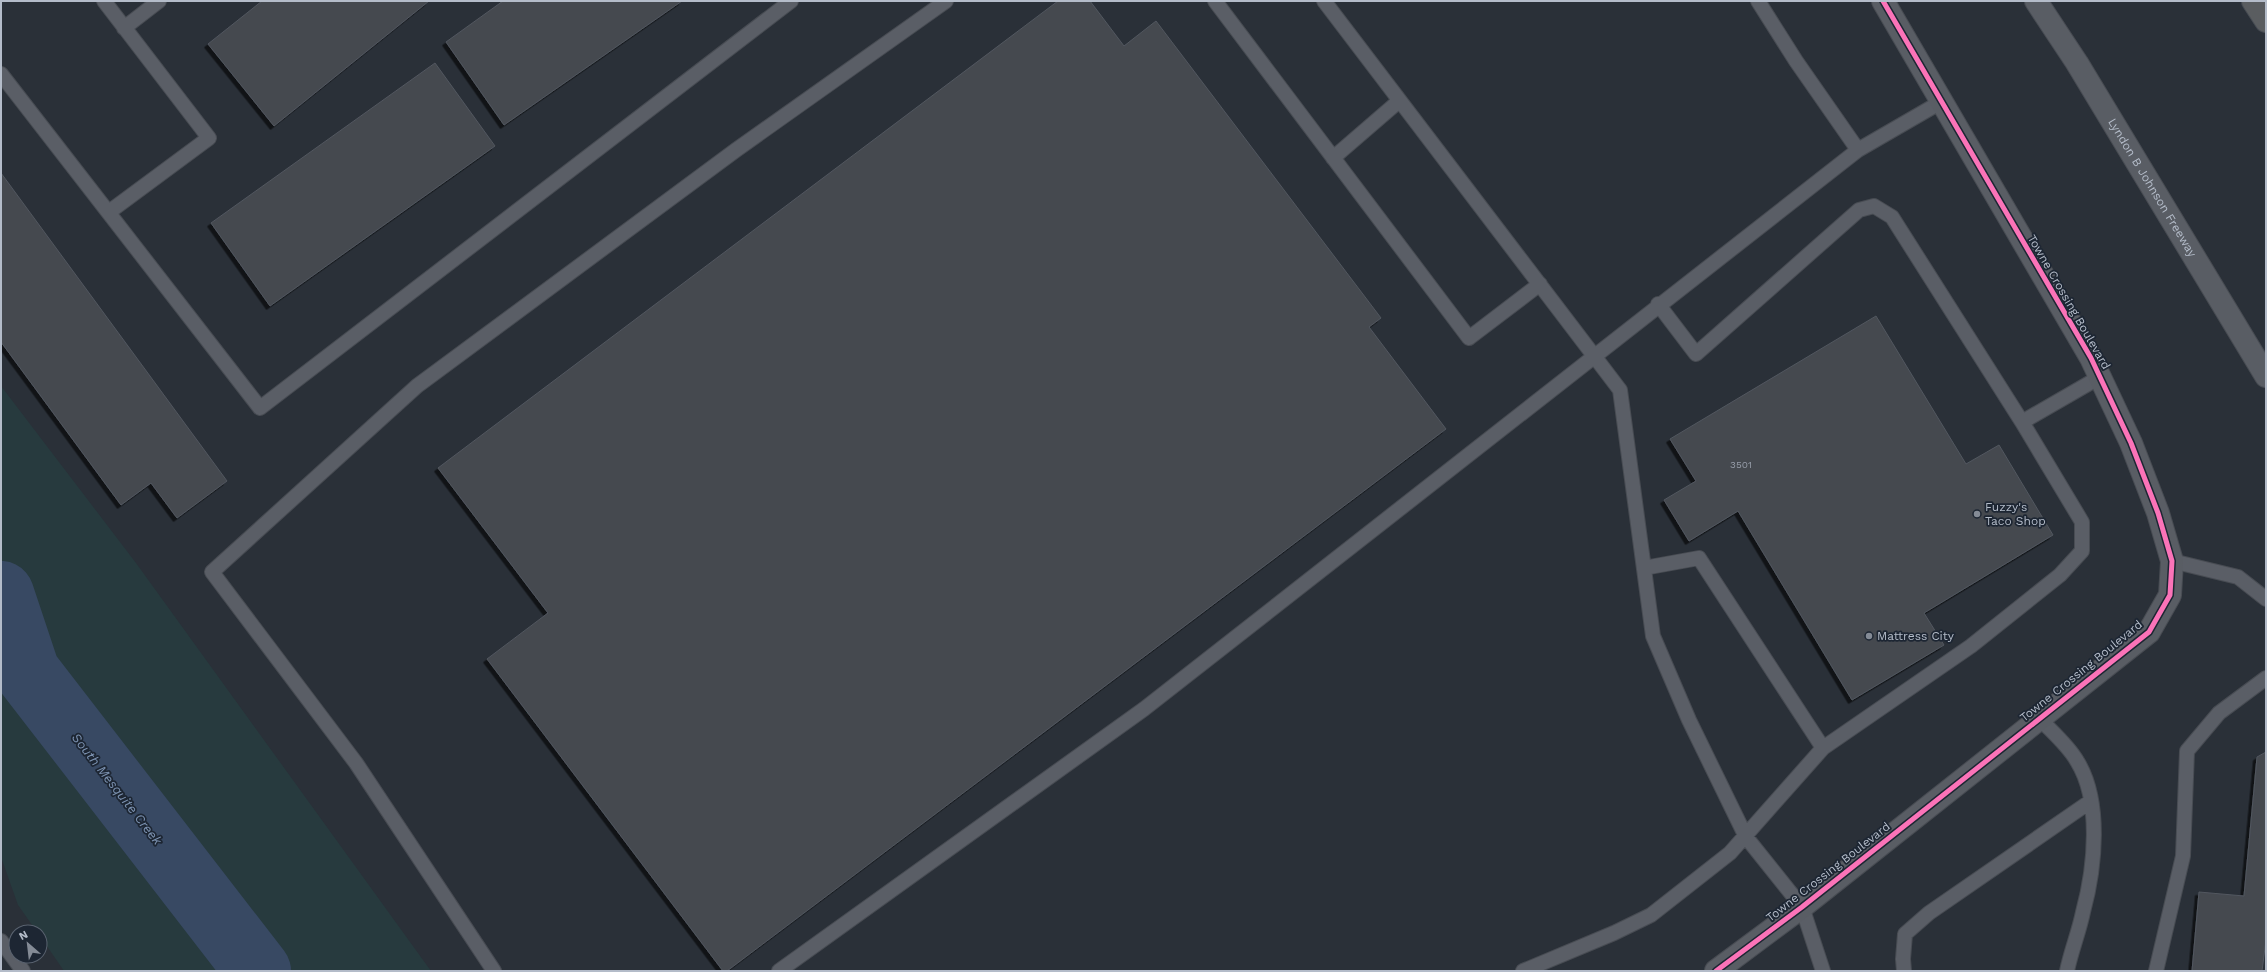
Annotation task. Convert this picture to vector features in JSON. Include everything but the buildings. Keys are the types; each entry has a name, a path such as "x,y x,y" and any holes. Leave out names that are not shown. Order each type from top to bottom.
{"highway":[{"path":"2253,1 2266,21"}],"street":[{"name":"Towne Crossing Boulevard","path":"1716,971 1802,907 2149,632 2170,594 2172,561 2156,506 2131,443 2087,351 1883,1"},
{"name":"Lyndon B Johnson Freeway","path":"2036,1 2077,63 2266,376"}],"lane":[{"path":"104,1 209,138 109,212"},
{"path":"124,28 159,1"},
{"path":"1,74 260,408 791,1"},
{"path":"494,971 356,763 212,572 417,386 736,150 946,1"},
{"path":"1215,1 1469,338 1540,284"},
{"path":"1324,1 1620,390 1653,636 1689,720 1746,837 1802,907 1823,971"},
{"path":"1758,1 1796,61 1858,150"},
{"path":"1333,158 1399,101"},
{"path":"779,971 1119,727 1658,304 1858,150 1941,102"},
{"path":"1523,971 1614,933 1651,915 1730,854 1823,748 1971,646 2060,575 2082,551 2082,522 2022,422 1892,217 1874,206 1859,210 1696,354 1658,304"},
{"path":"2022,422 2100,378"},
{"path":"1644,568 1699,558 1823,748"},
{"path":"2172,561 2238,577 2266,599"},
{"path":"2156,971 2182,856 2187,751 2219,713 2266,678"},
{"path":"2039,718 2077,760 2087,780 2091,801 2094,832 2089,884 2067,971"},
{"path":"1904,971 1903,959 1905,934 1929,913 2091,801"},
{"path":"1,941 23,971"}],"green space":[{"path":"1,386 136,563 431,971 64,971 48,948 48,924 31,924 18,905 1,857"}],"waterway":[{"name":"South Mesquite Creek","path":"1,594 27,672 258,971"}],"cycle path":[{"path":"1716,971 1802,907 2149,632 2170,595 2172,561 2158,513 2131,443 2091,358 1883,1"}],"place":[{"name":"Fuzzy's Taco Shop","path":"1977,514"},
{"name":"Mattress City","path":"1869,636"}]}
